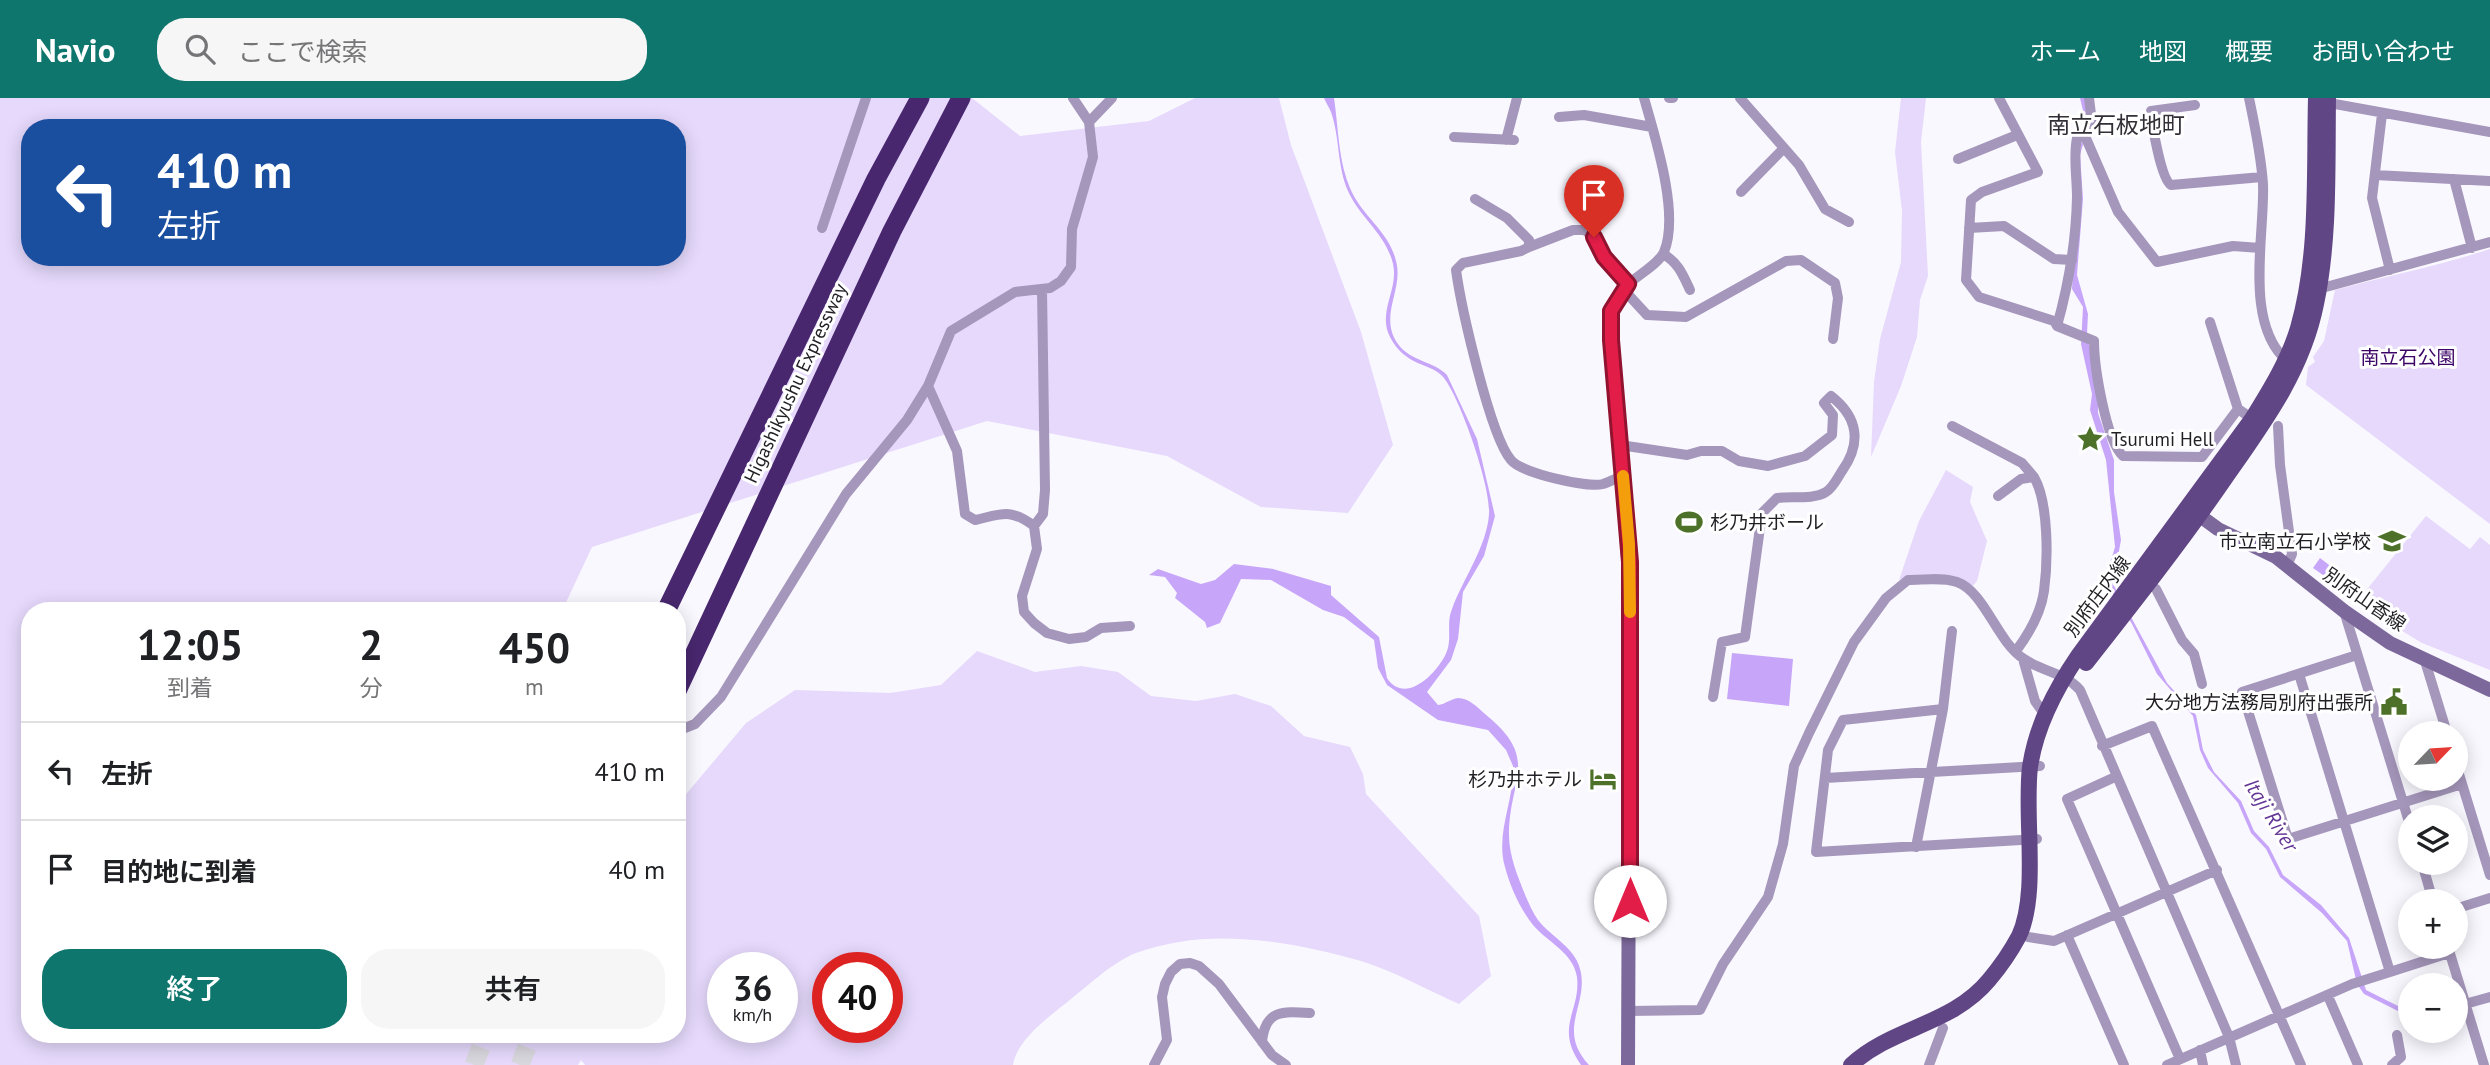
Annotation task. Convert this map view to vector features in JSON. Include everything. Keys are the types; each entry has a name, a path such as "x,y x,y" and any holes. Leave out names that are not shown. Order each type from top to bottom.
{"highway":[{"name":"Higashikyushu Expressway","path":"670,602 876,179 920,98"},
{"name":"Higashikyushu Expressway","path":"686,672 892,231 961,98"}],"main road":[{"name":"別府庄内線","path":"1851,1065 1882,1042 1953,1011 1989,980 2020,935 2033,839 2036,766 2045,715 2068,679 2144,581 2258,420 2313,318 2312,290 2324,229 2322,100"},
{"name":"別府庄内線","path":"2036,766 2068,679"},
{"name":"別府庄内線","path":"1865,1065 1895,1046 1943,1028 1967,1014 1993,991 2028,937 2035,905 2033,839"}],"street":[{"path":"822,228 866,98"},
{"path":"686,728 695,724 721,697 846,494 907,419 928,386 951,331 1015,292 1042,289 1061,281 1071,267 1072,229 1093,157 1089,122 1073,98"},
{"path":"1089,122 1112,98"},
{"path":"1454,137 1510,140 1517,98"},
{"path":"1628,1065 1630,585 1623,476 1612,371 1611,311 1626,286 1663,254 1669,211 1644,98"},
{"path":"1740,98 1814,186 1825,209 1849,222"},
{"path":"1999,98 2038,172 1982,192 1971,200 1966,280 1971,290 1979,297 2053,321 2057,326 2094,341 2106,418 2117,451 2123,456 2202,457 2258,420"},
{"path":"2057,326 2072,260 2077,200 2073,158 2077,138 2085,136 2092,122 2089,98"},
{"path":"2249,98 2259,139 2262,177 2260,248 2266,326 2270,339 2291,363"},
{"path":"2322,100 2359,103 2382,114 2490,132"},
{"path":"2195,105 2151,111 2160,170 2166,183 2171,185 2262,177"},
{"path":"2382,114 2372,198 2390,270"},
{"path":"1559,117 1584,115 1652,127"},
{"path":"1958,159 2017,135"},
{"path":"2085,136 2118,212 2157,262 2233,246 2260,248"},
{"path":"1741,192 1784,148"},
{"path":"2375,175 2490,181"},
{"path":"2454,179 2472,248"},
{"path":"1475,199 1507,218 1529,240 1529,247"},
{"path":"1969,228 2004,226 2054,259 2072,260"},
{"path":"1623,476 1602,484 1570,482 1516,466 1500,443 1480,374 1456,270 1463,263 1511,254 1573,230 1586,230 1594,237 1615,273 1647,315 1686,317 1786,261 1801,260 1835,283 1838,298 1833,339"},
{"path":"2312,290 2490,242"},
{"path":"1663,254 1672,258 1690,290"},
{"path":"1042,289 1045,490 1043,514 1034,526 1037,549 1021,596 1024,612 1047,633 1069,639 1086,637 1101,628 1130,626"},
{"path":"2210,322 2280,465 2292,554 2287,566"},
{"path":"928,386 957,451 965,514 975,520 1001,513 1019,515 1034,526"},
{"path":"1620,445 1687,455 1722,451 1739,461 1768,466 1805,456 1832,435 1833,415 1824,402 1826,398 1831,396 1838,401 1853,421 1857,435 1853,455 1828,491 1814,496 1777,498 1762,513 1745,637 1722,642 1713,697"},
{"path":"1952,426 2022,463 2041,489 2044,506 2044,590 2020,655 2035,701 2045,715"},
{"path":"1998,496 2021,479 2034,477"},
{"name":"別府山香線","path":"2194,511 2218,528 2266,551 2390,643 2425,662 2490,690"},
{"path":"1629,1011 1700,1010 1723,964 1768,897 1783,844 1794,766 1854,642 1886,598 1908,580 1956,581 1971,591 2000,634 2020,655 2068,679 2080,690 2115,777 2229,1037 2236,1065"},
{"path":"2144,581 2156,589 2182,640 2194,654 2202,684"},
{"path":"2344,611 2403,803"},
{"path":"1916,847 1942,709 1952,631"},
{"path":"2357,655 2242,692 2288,839 2440,791"},
{"path":"2425,662 2443,721"},
{"path":"2299,674 2390,972"},
{"path":"1942,709 1843,720 1828,750 1816,852 2033,839"},
{"path":"2102,746 2152,726 2301,1065"},
{"path":"1825,778 2036,766"},
{"path":"2115,777 2067,799 2180,1059"},
{"path":"2464,791 2490,875"},
{"path":"2028,937 2054,941 2217,870"},
{"path":"2468,905 2490,898"},
{"path":"2067,934 2124,1065"},
{"path":"2167,1065 2352,984 2425,959"},
{"path":"1154,1065 1167,1040 1162,997 1165,984 1171,972 1180,964 1190,963 1207,972 1262,1042 1286,1065"},
{"path":"2328,996 2358,1065"},
{"path":"2468,1003 2490,997"},
{"path":"1262,1042 1264,1026 1270,1018 1282,1012 1310,1013"},
{"path":"2468,1014 2484,1065"},
{"path":"1929,1065 1943,1028"},
{"path":"2392,1065 2401,1057 2397,1035"},
{"path":"2200,1050 2203,1065"}],"green space":[{"path":"0,98 972,98 1020,136 1149,121 1195,98 1279,98 1291,145 1361,332 1393,445 1348,513 1261,507 1167,456 987,421 592,547 566,602 21,602 21,1043 686,1043 686,794 746,723 795,690 890,693 941,685 977,651 1035,672 1081,666 1118,672 1151,696 1196,701 1235,694 1271,706 1304,736 1350,747 1363,774 1366,794 1479,916 1491,976 1459,1004 1361,961 1306,948 1249,939 1192,940 1136,953 1119,962 1036,1029 1021,1046 1013,1065 585,1065 581,1060 578,1065 0,1065"},
{"path":"1901,98 1926,98 1921,142 1928,276 1920,300 1917,337 1901,386 1871,457 1874,382 1880,339 1901,262 1902,211 1895,152"},
{"name":"南立石公園","path":"2490,249 2490,524 2306,385 2308,367 2315,362 2313,357 2324,341 2335,290"},
{"path":"1946,470 1973,487 1970,502 1987,541 1977,581 1972,587 1937,574 1917,575 1899,580 1919,521"},
{"path":"2426,516 2470,549 2480,537 2490,545 2490,670 2422,643 2356,603"}],"shaded area":[{"path":"1324,98 1334,98 1342,162 1349,186 1360,206 1389,243 1396,261 1398,272 1390,323 1392,334 1403,350 1447,375 1477,439 1495,516 1484,556 1463,592 1458,639 1451,660 1427,692 1438,705 1458,698 1469,701 1502,730 1512,744 1518,770 1510,816 1509,843 1512,859 1536,917 1579,964 1582,985 1575,1019 1575,1041 1589,1065 1581,1065 1570,1040 1570,1020 1577,989 1575,968 1565,954 1528,919 1505,867 1502,842 1513,778 1513,766 1506,750 1488,730 1438,720 1387,685 1378,668 1374,640 1344,617 1323,610 1271,580 1241,579 1220,623 1207,628 1205,622 1175,598 1177,593 1165,577 1149,575 1158,569 1201,584 1215,580 1234,564 1273,569 1331,586 1331,595 1379,637 1387,678 1403,689 1412,687 1430,676 1447,651 1450,614 1487,526 1489,514 1485,484 1466,424 1444,378 1404,354 1390,337 1386,319 1394,273 1390,253 1348,191 1342,172 1334,122"},
{"path":"2080,98 2086,98 2086,134 2080,155 2083,199 2077,275 2088,314 2087,334 2098,386 2098,413 2114,460 2114,492 2121,540 2113,584 2167,683 2196,715 2203,750 2214,772 2241,801 2254,831 2269,847 2283,875 2321,905 2349,938 2366,990 2398,1006 2398,1011 2364,994 2357,984 2347,941 2322,913 2280,877 2266,849 2251,833 2238,803 2208,768 2200,750 2193,716 2157,674 2132,624 2109,588 2107,573 2115,547 2106,460 2090,410 2092,394 2081,344 2083,307 2072,289 2077,171 2085,119"},
{"path":"2320,558 2350,581 2344,590 2313,568"},
{"path":"1732,653 1793,659 1789,706 1727,699"}],"tunnel":[{"path":"474,1065 483,1043"},
{"path":"520,1065 529,1043"}],"slow traffic":[{"path":"1623,476 1629,544 1630,612"}],"place":[{"name":"Tsurumi Hell","path":"2090,439"},
{"name":"杉乃井ボール","path":"1689,522"},
{"name":"市立南立石小学校","path":"2392,541"},
{"name":"大分地方法務局別府出張所","path":"2394,702"},
{"name":"杉乃井ホテル","path":"1603,779"}],"district":[{"name":"南立石板地町","path":"2116,125"}],"route":[{"path":"1594,237 1615,273 1628,284 1618,294 1611,311 1611,340 1630,562 1630,901"}],"water label":[{"name":"Itaji River","path":"2271,815"}]}
